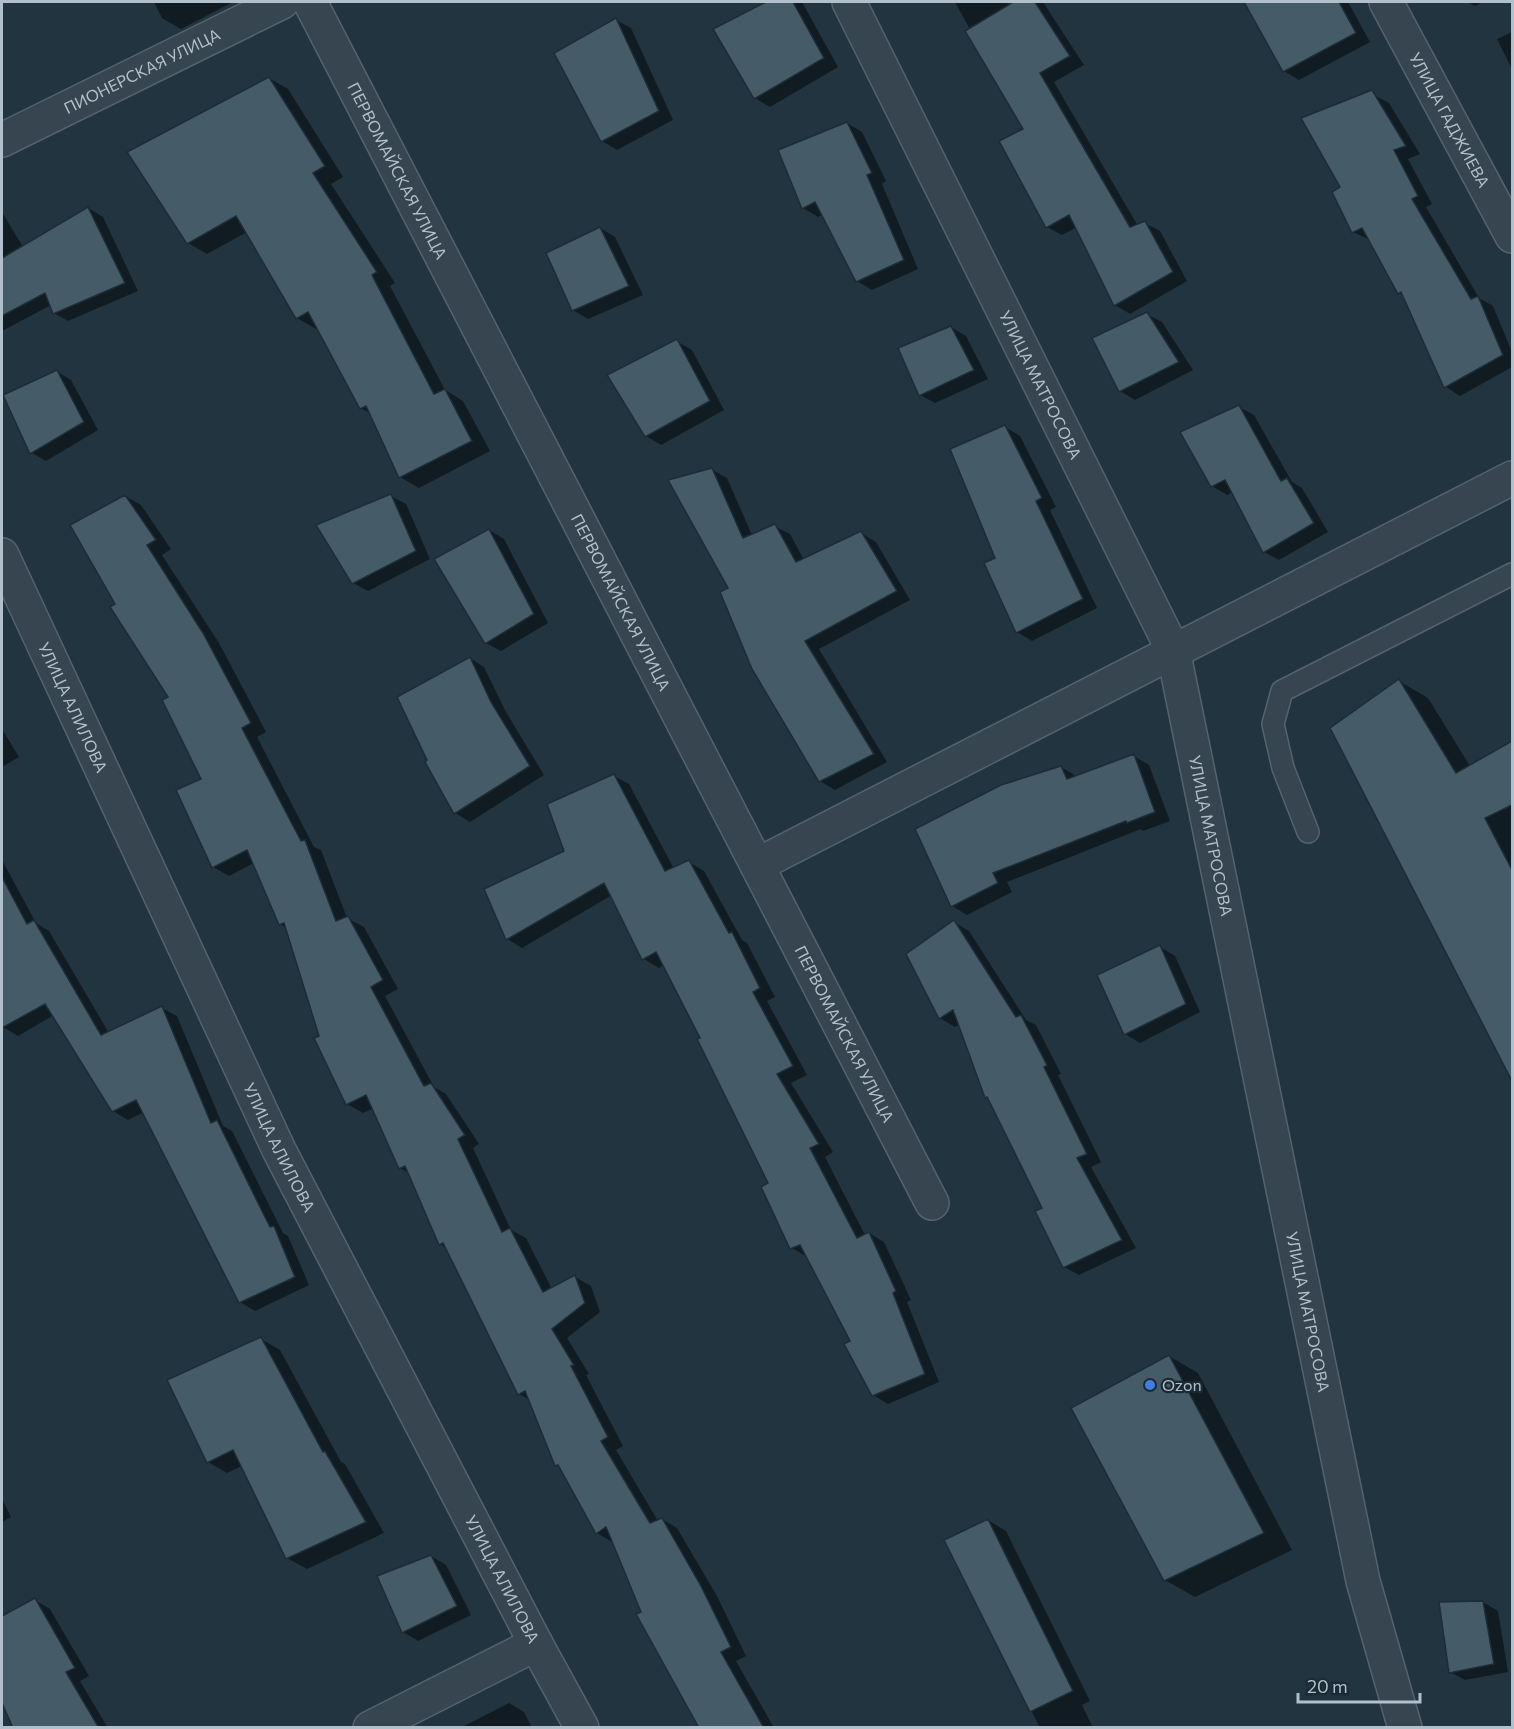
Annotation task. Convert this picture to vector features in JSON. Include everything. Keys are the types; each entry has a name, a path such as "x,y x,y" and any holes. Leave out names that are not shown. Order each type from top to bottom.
{"street":[{"name":"ПИОНЕРСКАЯ УЛИЦА","path":"2,140 282,2"},
{"name":"ПЕРВОМАЙСКАЯ УЛИЦА","path":"310,2 932,1203"},
{"name":"УЛИЦА МАТРОСОВА","path":"849,2 1173,650 1363,1581 1405,1728"},
{"name":"УЛИЦА ГАДЖИЕВА","path":"1386,2 1512,236"},
{"path":"757,865 1512,478"},
{"name":"УЛИЦА АЛИЛОВА","path":"2,555 279,1149 536,1644 582,1728"},
{"path":"370,1728 536,1644"}],"lane":[{"path":"1308,832 1283,768 1273,724 1282,691 1512,574"}],"building":[{"path":"766,2 793,2 824,58 754,99 713,29"},
{"path":"1013,2 1035,2 1070,56 1040,73 1130,227 1145,221 1173,272 1114,306 1069,215 1046,228 999,141 1023,129 965,31"},
{"path":"1244,2 1339,2 1356,33 1283,72"},
{"path":"616,18 659,111 601,142 554,53"},
{"path":"269,77 325,166 313,173 377,272 372,275 434,394 445,389 472,441 399,478 366,406 360,409 308,312 296,319 236,216 187,244 127,152"},
{"path":"1372,90 1406,146 1394,150 1418,196 1412,199 1471,299 1478,296 1503,355 1444,388 1401,292 1398,294 1362,228 1352,233 1332,192 1340,187 1301,118"},
{"path":"847,122 872,173 867,175 904,260 856,282 815,202 802,209 778,150"},
{"path":"88,207 125,283 53,314 45,293 2,316 2,258"},
{"path":"600,227 629,286 572,311 546,253"},
{"path":"1147,312 1179,362 1119,392 1092,338"},
{"path":"951,326 974,370 919,396 898,348"},
{"path":"677,339 710,401 645,437 607,375"},
{"path":"57,370 84,422 30,454 3,395"},
{"path":"1239,405 1281,481 1287,478 1314,523 1263,553 1225,480 1211,487 1180,432"},
{"path":"1005,425 1042,498 1036,501 1083,599 1016,633 984,563 995,558 950,449"},
{"path":"712,468 743,538 775,524 796,562 861,531 897,591 805,641 874,754 819,782 752,669 720,592 728,588 668,480"},
{"path":"391,494 416,551 352,584 316,525"},
{"path":"125,495 156,540 147,545 203,633 251,723 242,728 301,841 305,840 336,921 348,916 383,980 371,987 424,1086 431,1083 465,1135 458,1139 502,1232 510,1228 543,1292 575,1275 585,1303 552,1329 574,1365 571,1366 608,1437 601,1441 650,1523 662,1518 701,1586 731,1647 721,1652 764,1728 699,1728 636,1614 641,1612 606,1527 596,1534 558,1465 555,1466 525,1391 518,1395 443,1243 439,1245 405,1166 399,1169 366,1095 346,1105 314,1038 319,1036 284,923 279,925 247,850 212,868 176,790 201,779 162,700 168,697 110,607 115,604 70,525"},
{"path":"489,529 534,614 485,644 434,559"},
{"path":"470,657 491,702 530,766 454,814 425,762 427,760 397,697"},
{"path":"1399,679 1456,773 1512,741 1512,805 1485,818 1512,870 1512,1081 1330,728"},
{"path":"1134,754 1155,812 993,873 998,883 951,907 915,829 1001,785 1061,766 1067,779"},
{"path":"614,774 665,871 689,860 729,933 732,932 760,988 753,992 793,1066 777,1074 819,1144 810,1148 857,1238 869,1232 896,1291 893,1293 925,1374 872,1396 844,1344 850,1341 800,1245 790,1249 761,1187 768,1183 697,1039 700,1038 656,952 642,960 604,883 506,940 484,889 564,851 547,804"},
{"path":"2,877 27,924 34,920 101,1035 162,1006 211,1123 217,1120 270,1227 274,1226 295,1277 239,1303 136,1100 112,1112 45,1004 2,1028"},
{"path":"954,920 1016,1017 1021,1015 1047,1065 1044,1067 1087,1154 1077,1158 1122,1240 1063,1268 1035,1211 1042,1208 987,1097 985,1098 953,1010 939,1019 906,954"},
{"path":"1160,945 1186,1004 1124,1035 1097,975"},
{"path":"261,1337 323,1452 325,1451 366,1522 286,1559 233,1450 207,1463 167,1380"},
{"path":"1169,1355 1264,1533 1164,1581 1071,1408"},
{"path":"988,1519 1073,1691 1030,1712 944,1540"},
{"path":"431,1555 457,1606 402,1633 377,1576"},
{"path":"35,1598 75,1668 66,1672 99,1728 13,1728 2,1703 2,1616"},
{"path":"1483,1601 1494,1664 1449,1673 1439,1602"}],"place":[{"name":"Ozon","path":"1150,1385"}]}
